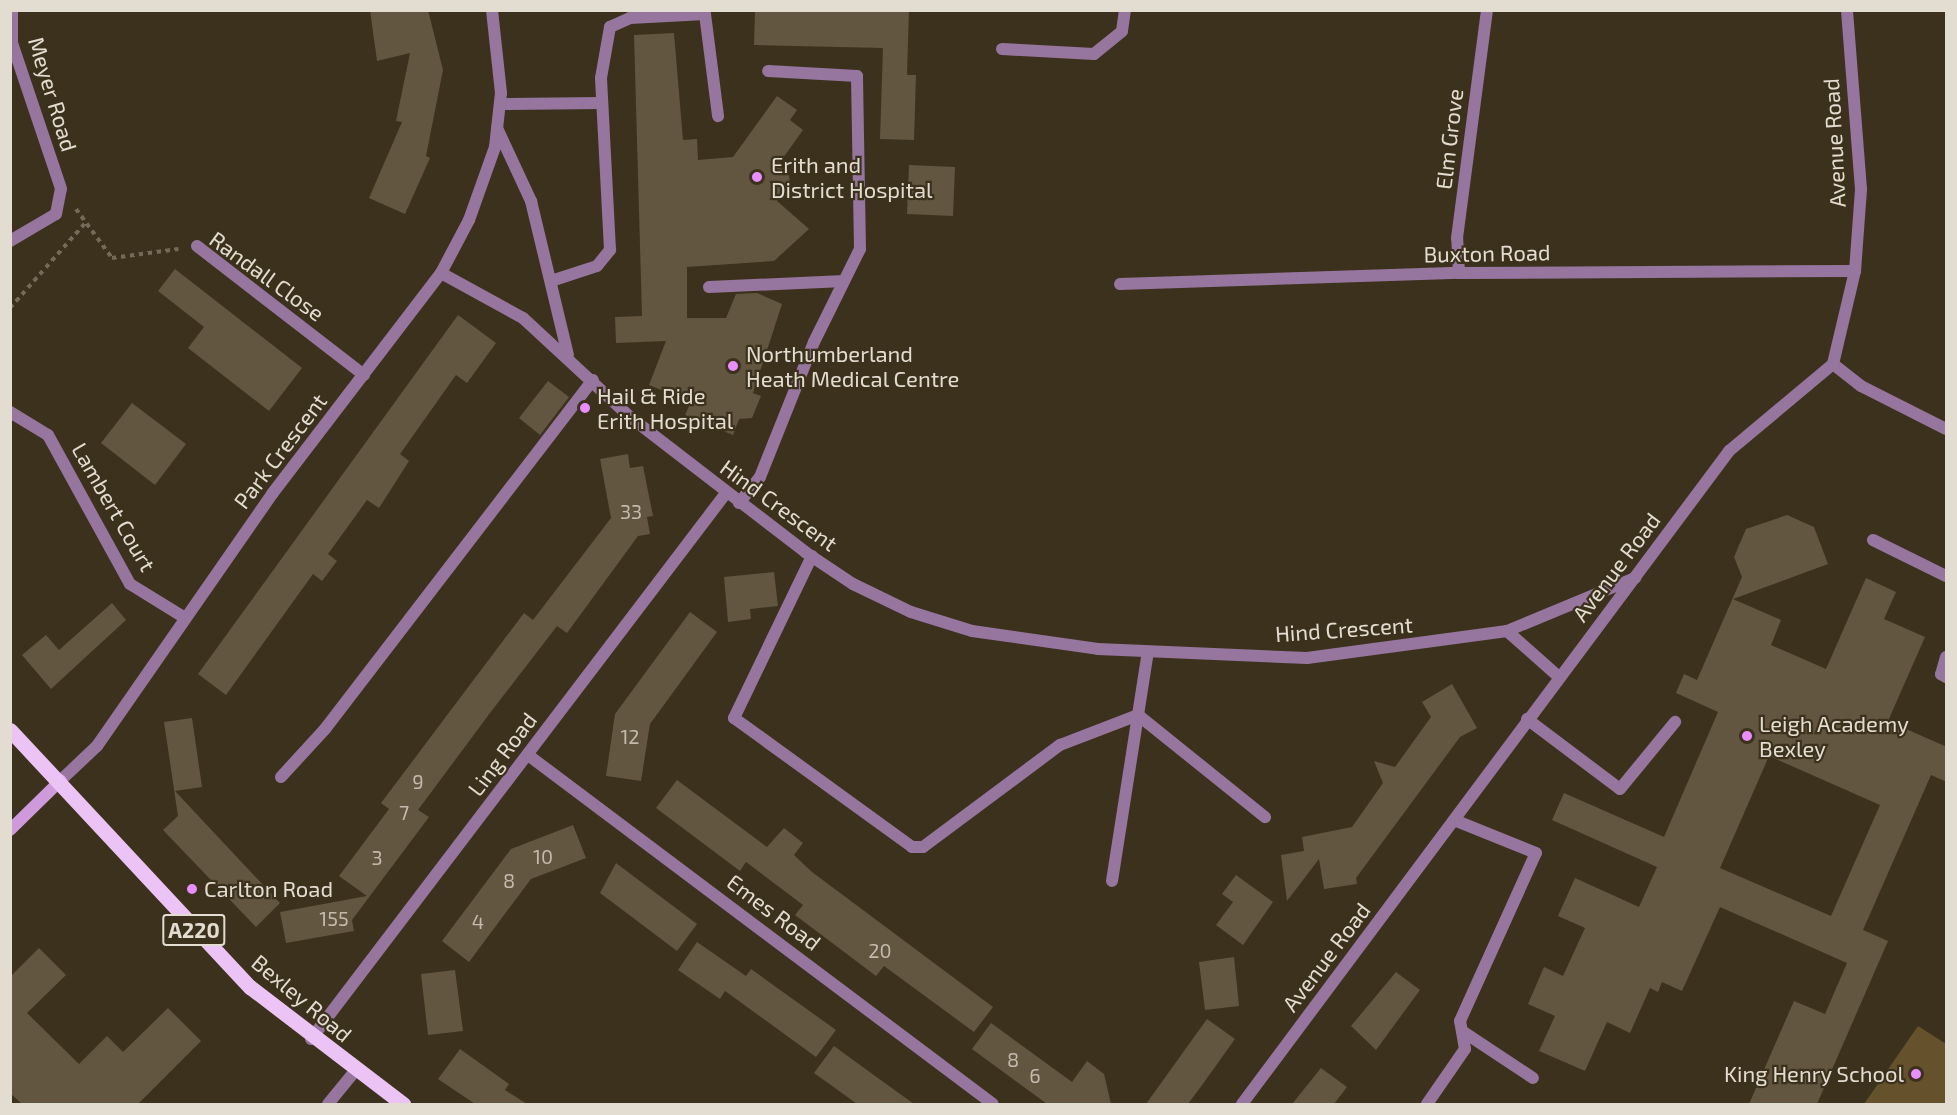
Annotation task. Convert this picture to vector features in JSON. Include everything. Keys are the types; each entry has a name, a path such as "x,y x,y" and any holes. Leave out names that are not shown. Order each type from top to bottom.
{"main road":[{"name":"Bexley Road","path":"10,730 61,780 192,928 311,1039 403,1104"}],"street":[{"name":"Meyer Road","path":"10,241 56,214 61,189 12,43 12,10"},
{"name":"Park Crescent","path":"61,780 97,746 185,618 441,273 486,178 497,127 500,104 492,10"},
{"path":"1002,49 1094,54 1122,31 1125,10"},
{"name":"Elm Grove","path":"1459,273 1458,238 1486,10"},
{"name":"Avenue Road","path":"1242,1104 1729,451 1833,364 1855,271 1861,189 1847,10"},
{"path":"551,281 597,266 610,250 601,103 610,27 630,18 706,12 718,117"},
{"path":"739,503 760,477 860,249 857,75 768,71"},
{"path":"500,104 601,103"},
{"path":"497,127 531,201 568,355"},
{"name":"Randall Close","path":"197,246 364,375"},
{"name":"Buxton Road","path":"1120,284 1459,273 1855,271"},
{"name":"Hind Crescent","path":"441,273 523,318 726,494 812,556 911,612 972,631 1148,652 1306,658 1507,631 1635,578"},
{"path":"709,287 844,281"},
{"path":"1833,364 1861,386 1947,429"},
{"path":"281,777 325,729 593,380"},
{"name":"Lambert Court","path":"10,412 48,435 130,584 185,618"},
{"name":"Ling Road","path":"311,1039 726,494"},
{"path":"1873,540 1947,576"},
{"path":"812,556 734,718 912,847 923,847 1060,745 1138,715"},
{"path":"1507,631 1559,677"},
{"path":"1112,881 1148,652"},
{"path":"1947,657 1941,674 1947,677"},
{"path":"1138,715 1265,817"},
{"path":"1527,720 1620,789 1675,722"},
{"name":"Emes Road","path":"528,755 993,1104"},
{"path":"10,830 61,780"},
{"path":"1427,1104 1466,1049 1460,1021 1536,853 1454,820"},
{"path":"1462,1030 1533,1078"},
{"path":"328,1104 355,1071"}],"path":[{"name":"Randall Close","path":"10,308 86,222 112,258 197,246"}],"shaded area":[{"name":"King Henry School","path":"1918,1026 1946,1044 1946,1104 1864,1104"}],"building":[{"path":"370,10 428,10 443,70 426,156 430,158 405,214 369,198 402,122 396,121 410,53 377,61"},
{"path":"755,10 909,10 907,75 916,75 914,140 880,139 883,48 754,45"},
{"name":"Erith and District Hospital","path":"674,33 683,140 697,139 698,160 733,157 777,96 797,110 790,120 803,130 778,165 789,175 790,186 777,201 809,229 774,261 687,267 687,318 726,318 736,294 757,293 782,304 753,393 761,396 752,418 739,419 733,435 685,415 691,402 649,385 666,341 616,343 615,317 642,316 634,35"},
{"path":"909,165 955,167 953,216 907,214"},
{"path":"175,269 302,368 269,411 188,348 204,327 158,291"},
{"path":"458,315 496,343 467,383 456,375 400,454 409,461 379,508 367,500 328,554 337,561 322,581 313,574 226,695 198,674"},
{"path":"548,381 569,397 540,435 519,418"},
{"path":"132,403 186,444 155,485 101,443"},
{"path":"628,454 630,468 643,466 653,516 647,517 650,534 638,536 567,633 557,626 490,713 418,810 429,817 352,920 354,931 286,943 280,912 367,896 339,876 389,809 381,803 524,613 533,620 611,518 600,459"},
{"path":"1787,515 1814,527 1828,564 1733,599 1781,620 1771,645 1826,669 1866,578 1896,592 1884,619 1925,637 1888,721 1947,747 1947,782 1931,775 1863,930 1888,941 1817,1104 1749,1104 1794,1001 1825,1014 1847,963 1720,907 1682,991 1662,982 1658,992 1650,988 1630,1033 1607,1022 1585,1071 1539,1051 1555,1016 1528,1004 1544,967 1563,976 1585,928 1558,916 1575,878 1639,907 1657,867 1552,820 1564,793 1664,837 1718,712 1676,693 1684,674 1697,680 1742,577 1734,557 1746,529","holes":["1769,756 1880,805 1831,916 1720,868"]},
{"path":"774,572 778,606 750,609 751,619 728,622 724,577"},
{"path":"112,603 126,620 51,689 22,655 46,635 59,650"},
{"path":"690,612 717,632 650,724 641,781 606,776 615,714"},
{"path":"1452,684 1477,728 1460,737 1356,878 1357,884 1324,889 1319,859 1287,901 1281,855 1304,851 1302,837 1352,827 1383,783 1374,761 1395,767 1431,717 1422,702"},
{"path":"192,718 202,787 175,791 280,903 256,927 163,830 178,816 164,722"},
{"path":"677,780 767,847 784,828 803,843 794,855 812,872 993,1007 974,1032 884,966 876,976 795,915 803,905 746,862 740,871 656,808"},
{"path":"573,825 586,858 531,879 469,962 442,941 511,849"},
{"path":"616,863 697,924 677,951 600,893"},
{"path":"1236,875 1273,902 1243,945 1216,925 1233,902 1222,894"},
{"path":"697,942 746,976 751,969 836,1030 816,1057 725,991 720,999 678,970"},
{"path":"39,948 66,975 27,1013 79,1064 107,1036 123,1052 168,1008 201,1041 138,1104 22,1104 10,1093 10,977"},
{"path":"1234,957 1239,1006 1205,1010 1199,962"},
{"path":"455,970 463,1031 428,1035 421,974"},
{"path":"1396,972 1420,990 1376,1050 1351,1026"},
{"path":"1207,1019 1235,1039 1205,1081 1188,1104 1146,1104"},
{"path":"991,1023 1072,1082 1087,1061 1104,1074 1111,1104 1047,1104 972,1049"},
{"path":"834,1046 914,1104 857,1104 814,1073"},
{"path":"460,1049 509,1084 505,1090 527,1104 475,1104 438,1079"},
{"path":"1321,1068 1347,1087 1334,1104 1292,1104"}],"place":[{"name":"Erith and District Hospital","path":"757,177"},
{"name":"Northumberland Heath Medical Centre","path":"733,366"},
{"name":"Hail & Ride Erith Hospital","path":"585,408"},
{"name":"Leigh Academy Bexley","path":"1747,736"},
{"name":"Carlton Road","path":"192,889"},
{"name":"King Henry School","path":"1916,1074"}]}
